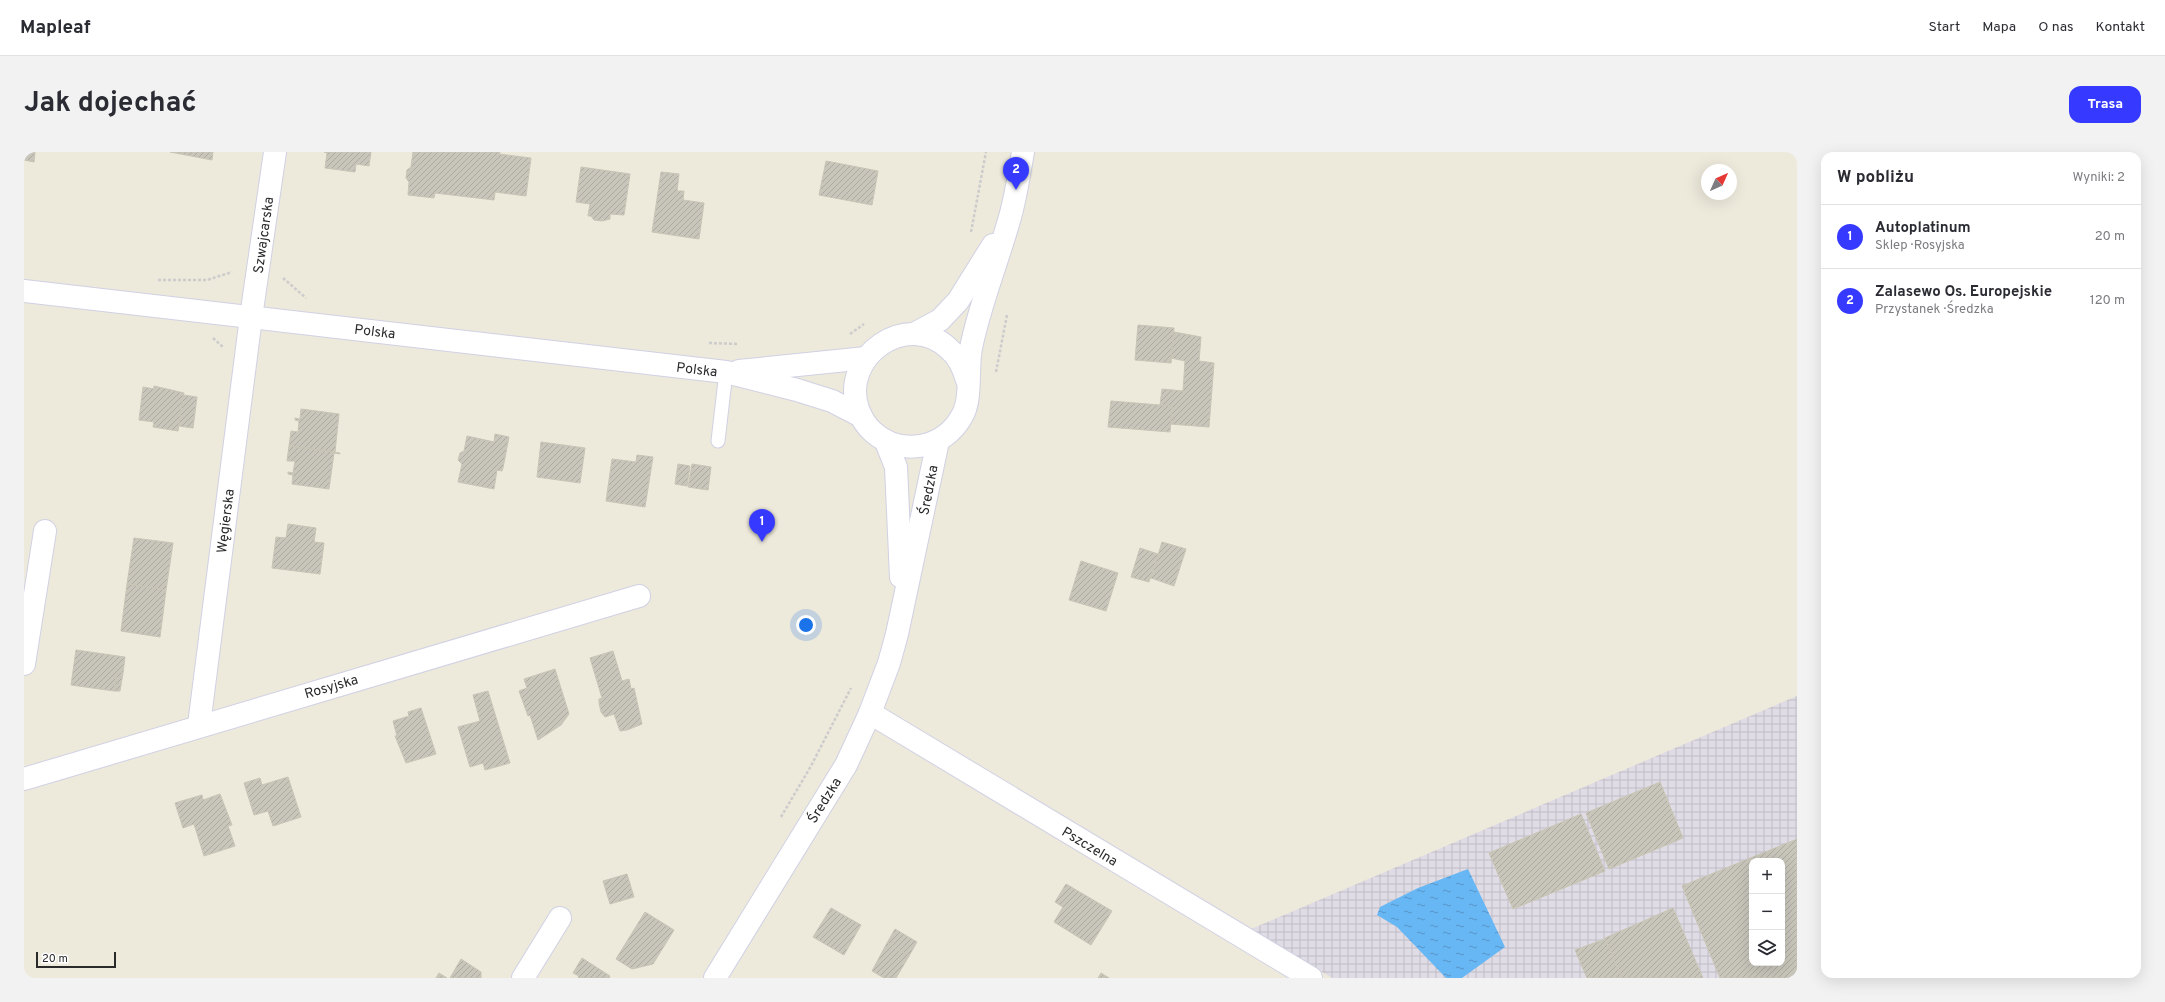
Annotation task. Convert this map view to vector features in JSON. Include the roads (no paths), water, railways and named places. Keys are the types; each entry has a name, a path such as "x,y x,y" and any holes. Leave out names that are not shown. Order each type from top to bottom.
{"street":[{"name":"Szwajcarska","path":"251,317 275,152"},
{"path":"967,380 960,362 949,348 933,338 914,334 896,336 879,345 866,358 858,371 855,386 856,401 861,416 872,431 886,442 903,447 922,447 938,441 953,430 963,415 968,398 967,380 971,349 979,313 1010,217 1023,152"},
{"path":"914,334 940,320 958,301 1010,217"},
{"name":"Polska","path":"24,291 726,372 797,390 832,401 861,416"},
{"name":"Węgierska","path":"199,725 251,317"},
{"name":"Polska","path":"726,372 866,358"},
{"name":"Średzka","path":"715,978 846,765 870,713 889,663 938,441"},
{"name":"Średzka","path":"886,442 896,467 898,487 902,608"},
{"path":"24,664 45,531"},
{"name":"Rosyjska","path":"24,779 199,725 639,596"},
{"name":"Pszczelna","path":"870,713 1311,978"},
{"path":"523,978 560,918"}],"lane":[{"path":"718,441 726,372"}],"water":[{"path":"1468,869 1505,947 1462,978 1446,978 1397,927 1377,915 1380,907 1418,888"}],"place":[{"name":"Zalasewo Os. Europejskie","path":"1016,190"},
{"name":"Autoplatinum","path":"762,542"}]}
